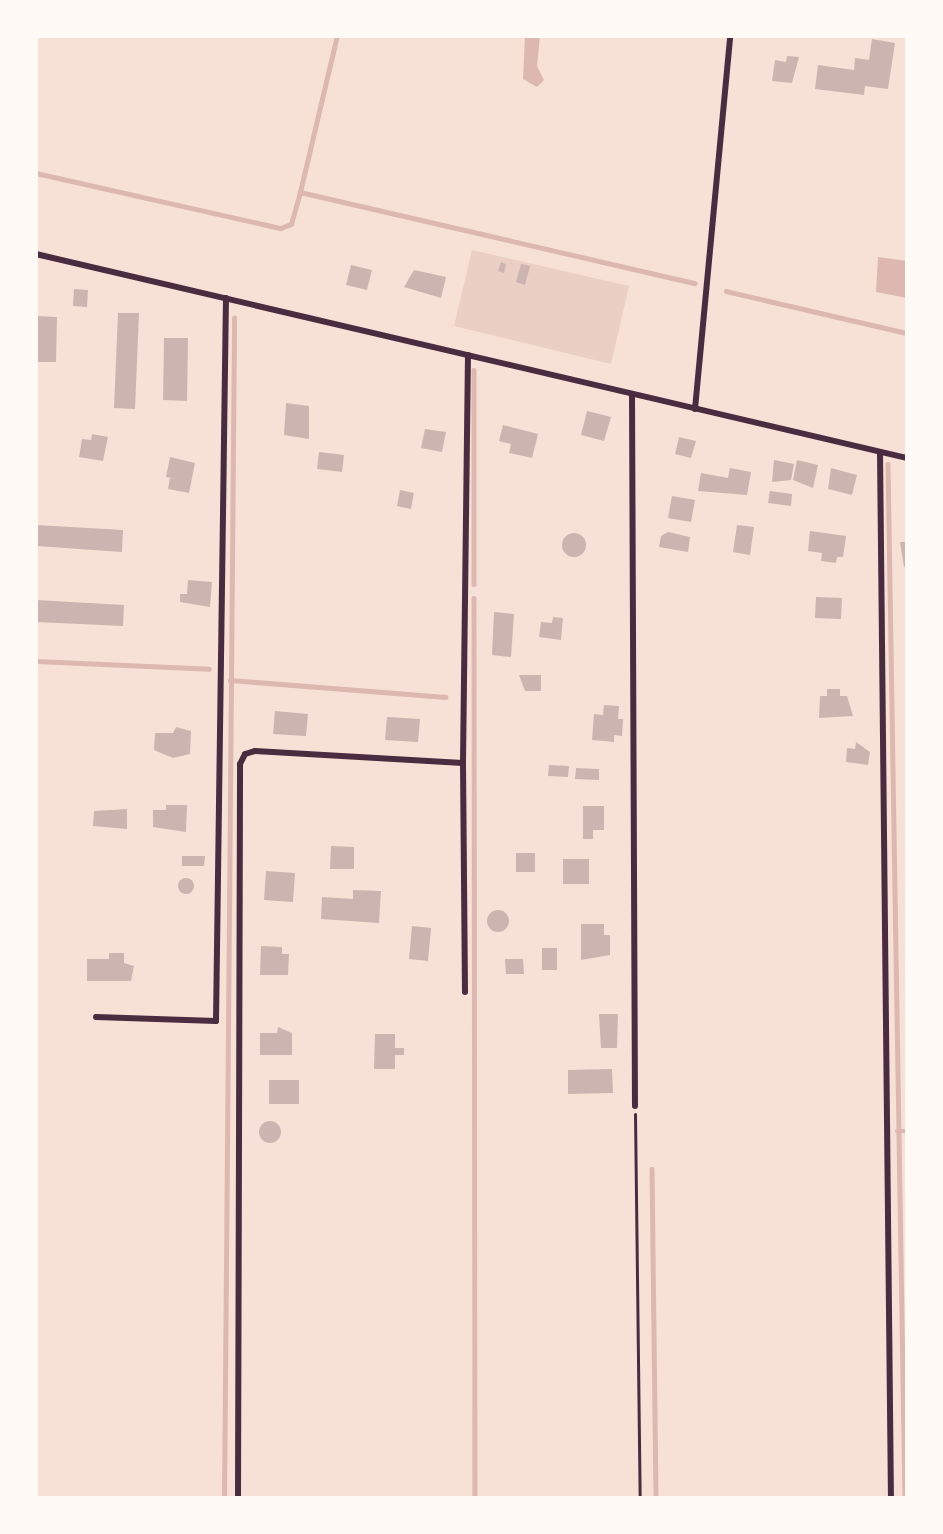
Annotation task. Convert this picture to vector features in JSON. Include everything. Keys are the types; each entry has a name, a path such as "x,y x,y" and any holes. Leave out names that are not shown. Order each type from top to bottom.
{"street":[{"path":"695,409 730,36"},
{"path":"36,254 907,458"},
{"path":"96,1017 216,1021 226,298"},
{"path":"465,992 463,763 468,355"},
{"path":"632,394 635,1106"},
{"path":"880,452 891,1498"},
{"path":"238,1498 240,764 245,754 255,751 463,763"}],"path":[{"path":"635,1106 640,1498"}],"shaded area":[{"path":"525,36 540,36 537,66 544,80 537,87 523,79"},
{"path":"472,250 629,286 611,364 454,326"},
{"path":"878,257 907,261 907,298 876,292"}],"building":[{"path":"872,39 895,43 888,89 865,86 864,95 815,89 818,65 854,70 855,58 869,60"},
{"path":"787,56 799,57 792,83 772,81 775,60 786,62"},
{"path":"501,262 506,264 504,273 498,271"},
{"path":"521,264 530,266 525,285 516,282"},
{"path":"351,265 372,270 367,290 346,285"},
{"path":"414,270 446,277 441,298 404,287"},
{"path":"74,289 88,290 87,307 73,306"},
{"path":"118,313 139,313 135,409 114,408"},
{"path":"36,316 57,317 56,362 36,362"},
{"path":"164,338 188,338 187,401 163,400"},
{"path":"286,403 309,406 309,439 284,435"},
{"path":"587,411 611,417 604,441 581,435"},
{"path":"503,425 538,434 532,458 509,453 511,444 499,441"},
{"path":"425,429 446,432 442,452 421,448"},
{"path":"92,434 108,437 103,461 79,457 82,439 91,440"},
{"path":"679,437 696,441 691,458 675,454"},
{"path":"319,452 344,455 342,472 317,469"},
{"path":"170,457 195,463 189,493 168,489 170,478 178,479 166,477"},
{"path":"774,460 794,464 791,480 772,482"},
{"path":"797,460 818,465 813,488 793,480"},
{"path":"730,468 751,472 747,495 698,491 701,473 728,478"},
{"path":"831,468 857,475 852,495 828,489"},
{"path":"400,490 414,493 411,509 397,506"},
{"path":"770,491 792,494 791,506 768,503"},
{"path":"672,496 695,500 691,522 668,518"},
{"path":"36,525 123,530 122,552 36,546"},
{"path":"737,525 754,527 750,555 733,552"},
{"path":"810,531 846,536 843,557 837,557 836,563 821,561 822,553 808,551"},
{"path":"668,532 690,537 688,552 659,547 661,536"},
{"path":"574,533 583,536 586,545 583,554 574,557 565,554 562,545 565,536"},
{"path":"900,542 907,542 907,567 904,567"},
{"path":"188,580 212,582 210,607 180,602 180,594 187,594"},
{"path":"816,597 842,598 841,619 815,618"},
{"path":"36,600 124,605 123,626 36,622"},
{"path":"494,612 514,614 511,657 492,655"},
{"path":"553,617 563,618 561,640 539,637 541,622 552,623"},
{"path":"519,675 541,675 541,691 525,691"},
{"path":"827,689 840,689 840,696 847,696 853,716 819,718 820,696 827,696"},
{"path":"604,705 619,706 618,719 623,719 622,736 614,735 614,742 592,740 594,714 603,715"},
{"path":"275,711 308,714 306,736 273,734"},
{"path":"387,717 420,719 418,742 385,740"},
{"path":"176,727 191,731 190,754 173,758 154,750 155,733 173,733"},
{"path":"856,742 870,752 868,765 846,762 847,748 855,749"},
{"path":"549,765 569,766 568,777 548,776"},
{"path":"576,768 599,769 599,780 575,779"},
{"path":"166,805 187,805 186,832 153,827 153,810 166,810"},
{"path":"583,806 604,806 604,830 593,830 593,839 583,839"},
{"path":"127,809 127,829 93,826 94,811"},
{"path":"331,846 354,847 354,869 330,869"},
{"path":"516,853 535,853 535,872 516,872"},
{"path":"182,856 205,856 204,866 182,866"},
{"path":"563,859 589,859 589,884 563,884"},
{"path":"266,871 295,873 293,902 264,900"},
{"path":"186,878 192,880 194,886 192,892 186,894 180,892 178,886 180,880"},
{"path":"353,890 381,891 379,923 321,919 322,897 353,899"},
{"path":"498,910 506,913 509,921 506,929 498,932 490,929 487,921 490,913"},
{"path":"581,924 604,924 604,935 610,935 610,955 581,960"},
{"path":"412,926 431,928 428,961 409,959"},
{"path":"261,946 282,947 282,954 289,954 288,975 260,975"},
{"path":"542,948 557,948 557,970 542,970"},
{"path":"109,953 124,953 124,963 134,966 131,981 87,981 87,959 109,959"},
{"path":"505,959 523,959 524,974 506,974"},
{"path":"599,1014 618,1014 617,1048 601,1048"},
{"path":"278,1027 292,1033 292,1055 260,1055 260,1033 277,1033"},
{"path":"375,1034 395,1034 395,1048 404,1048 404,1055 395,1055 395,1069 374,1069"},
{"path":"612,1069 613,1093 568,1094 568,1070"},
{"path":"269,1080 299,1080 299,1104 269,1104"},
{"path":"270,1121 278,1124 281,1132 278,1140 270,1143 262,1140 259,1132 262,1124"}],"waterway":[{"path":"300,192 337,36"},
{"path":"36,173 281,228 291,224 300,192 695,283"},
{"path":"726,291 907,333"},
{"path":"224,1498 234,318"},
{"path":"474,370 474,584"},
{"path":"888,464 905,1498"},
{"path":"474,598 475,1498"},
{"path":"36,661 209,669"},
{"path":"230,680 445,697"},
{"path":"897,1131 907,1131"},
{"path":"652,1169 656,1498"}]}
